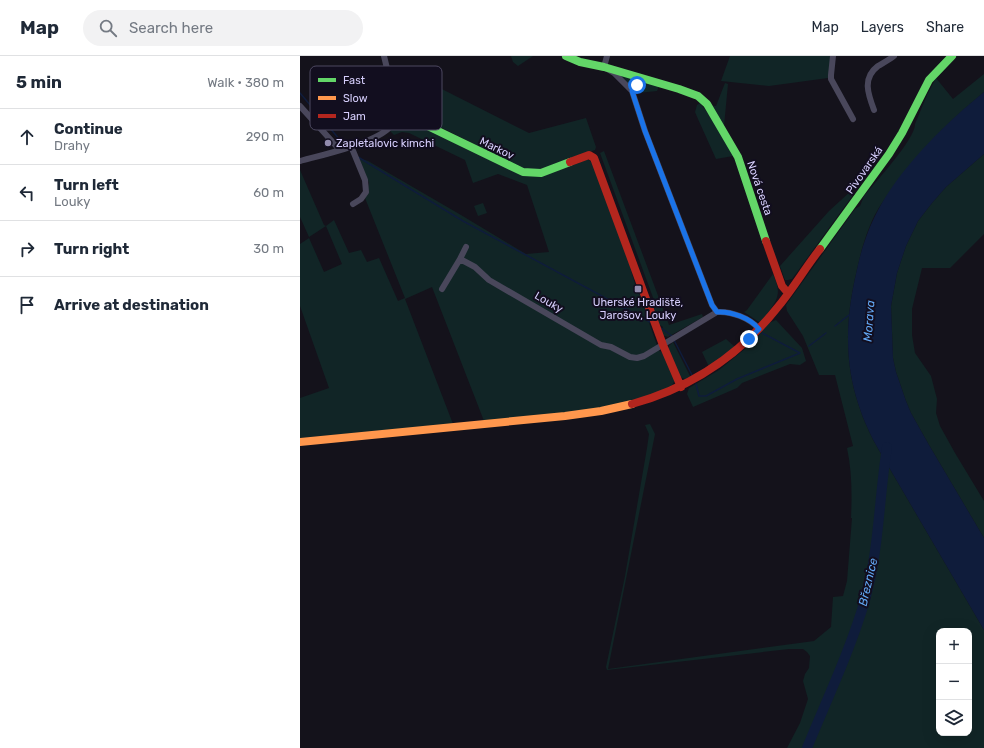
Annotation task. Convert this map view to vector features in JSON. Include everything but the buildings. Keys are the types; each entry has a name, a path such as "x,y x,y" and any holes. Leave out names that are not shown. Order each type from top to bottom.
{"main road":[{"path":"566,56 580,62 604,67 644,79"},
{"name":"Pivovarská","path":"300,442 587,413 637,403 681,387 697,379 736,352 777,308 886,159 902,133 929,80 952,56"},
{"name":"Nová cesta","path":"644,79 698,96 708,104 738,157 776,270 782,286 788,293"},
{"name":"Markov","path":"436,130 524,172 541,173 585,156 592,156 596,160 663,345"},
{"path":"663,345 681,387"}],"street":[{"path":"384,56 386,66"},
{"path":"608,56 604,67 614,73 632,91 645,131 712,305 717,312 724,312 744,318 754,323 759,329"},
{"path":"833,56 832,79 853,119"},
{"path":"874,110 868,93 868,77 878,66 894,56"},
{"path":"632,91 644,79"},
{"path":"300,106 310,115"},
{"path":"326,130 354,154 365,180 366,192 361,199 353,204"},
{"path":"300,161 346,148 377,136 387,130"},
{"path":"442,289 466,247"},
{"name":"Louky","path":"460,259 475,267 488,280 602,345 611,347 630,357 641,357 717,312"}],"green space":[{"path":"511,56 533,56 518,66 513,62"},
{"path":"730,56 832,56 828,78 769,86 721,81"},
{"path":"616,73 659,86 657,91 638,93"},
{"path":"984,74 984,92 931,141 886,197 877,211 869,228 856,274 851,298 848,343 854,387 860,408 869,430 880,452 984,630 984,748 787,748 800,723 808,699 803,681 809,668 810,656 803,649 789,649 607,670 606,667 625,576 647,448 649,434 645,425 650,424 655,434 608,669 814,641 831,627 833,597 843,596 847,581 852,518 851,474 847,448 853,446 835,375 819,375 803,336 787,311 786,305 855,209 860,206 864,196 902,150 914,131 915,124 927,95 936,78 953,99"},
{"path":"725,83 728,84 724,126 713,106 716,106"},
{"path":"442,89 529,133 586,118 596,147 595,150 553,166 535,170 526,170 442,128"},
{"path":"700,103 711,117 733,156 716,159 695,112 697,105"},
{"path":"391,130 429,130 521,174 587,159 593,163 629,263 637,291 644,301 647,309 645,311 659,351 663,352 675,379 671,388 626,403 603,408 484,421 432,287 405,299 453,424 300,438 300,398 329,388 300,306 300,244 309,238 324,272 342,264 326,226 334,220 349,253 361,250 367,262 379,258 398,301 405,298 365,198 369,183 359,158 368,161 526,254 549,252 527,185 498,174 473,183 465,160 409,133 402,132 394,135"},
{"path":"604,151 669,325 702,314 703,317 668,337 662,335 661,332 663,327 660,325 659,327 651,305 655,303 600,153"},
{"path":"984,154 984,234 950,268 922,268 912,309 912,335 915,353 931,376 937,399 936,413 940,426 984,501 984,538 929,445 906,401 893,358 891,306 897,273 906,246 918,221 946,187"},
{"path":"300,170 324,225 326,226 309,237 300,217"},
{"path":"851,191 853,195 792,279 785,280 780,266 829,211"},
{"path":"483,203 487,213 478,216 474,206"},
{"path":"773,274 778,289 776,301 767,315 759,322 744,312"},
{"path":"776,320 802,348 806,361 800,365 790,364 742,383 737,388 693,407 687,394 689,388 719,370 751,344 769,323"},
{"path":"726,339 735,347 709,367 702,352"},
{"path":"673,342 691,378 686,379 680,377 668,348"}],"water":[{"name":"Morava","path":"984,92 984,154 946,187 918,221 906,246 897,273 891,306 893,358 906,401 929,445 984,538 984,630 880,452 869,430 860,408 854,387 848,343 851,298 858,265 866,237 877,211 903,173 928,143"}],"waterway":[{"path":"300,93 310,105"},
{"path":"332,130 346,147"},
{"path":"358,157 463,221 650,322"},
{"path":"835,326 849,315"},
{"path":"661,328 672,336"},
{"path":"762,333 800,353"},
{"path":"809,346 826,333"},
{"path":"674,340 693,377"},
{"path":"696,384 699,396 706,396 737,379 800,353"},
{"name":"Březnice","path":"807,748 845,656 865,600 870,581 876,544 887,447"}],"traffic: fast":[{"path":"566,56 580,62 604,67 679,89 698,96 707,104 738,157 766,241"},
{"path":"820,249 889,154 902,133 929,80 952,56"},
{"path":"436,130 523,172 541,173 570,162"}],"traffic: slow":[{"path":"300,442 565,416 601,411 632,404"}],"traffic: jam":[{"path":"570,162 589,155 594,158 663,345 681,387"},
{"path":"766,241 782,286 788,293"},
{"path":"632,404 674,389 712,368 730,355 746,341 777,308 820,249"}],"place":[{"name":"Zapletalovic kimchi","path":"328,143"},
{"name":"Uherské Hradiště, Jarošov, Louky","path":"638,289"}],"route":[{"path":"637,85 632,91 645,131 712,305 717,312 726,312 750,320 754,323 759,329 749,339"}]}
